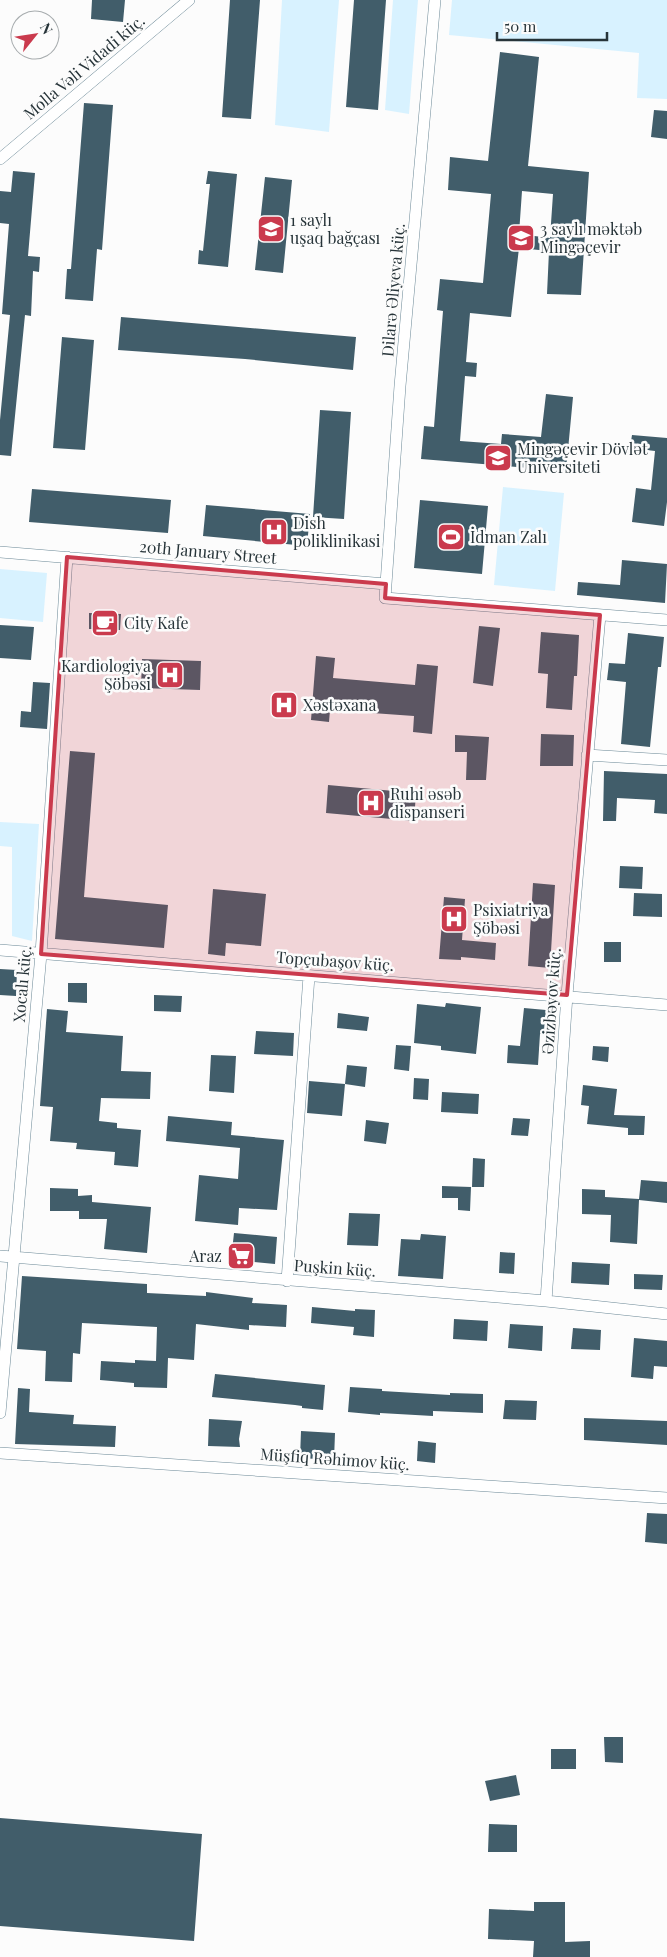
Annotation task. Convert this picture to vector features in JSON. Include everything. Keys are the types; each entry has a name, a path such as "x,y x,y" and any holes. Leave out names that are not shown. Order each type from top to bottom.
{"street":[{"name":"Molla Vəli Vidadi küç.","path":"0,159 189,0"},
{"name":"Dilarə Əliyeva küç.","path":"386,584 400,386 435,0"},
{"name":"20th January Street","path":"0,552 386,584"},
{"name":"Xocalı küç.","path":"0,1412 41,954 67,557"},
{"path":"386,584 386,598 667,620"},
{"name":"Əzizbəyov küç.","path":"546,1301 567,996 600,615"},
{"path":"587,755 667,760"},
{"name":"Topçubaşov küç.","path":"0,950 667,1004"},
{"path":"287,1281 309,976"},
{"name":"Puşkin küç.","path":"0,1256 546,1301 667,1314"},
{"name":"Müşfiq Rəhimov küç.","path":"0,1453 667,1498"}],"highlighted area":[{"path":"67,557 386,584 385,598 600,615 567,995 41,954"}],"shaded area":[{"path":"282,0 339,0 329,132 275,125"},
{"path":"393,0 418,0 409,114 385,110"},
{"path":"452,0 667,0 667,99 637,98 639,53 449,35"},
{"path":"503,487 564,493 555,591 494,585"},
{"path":"0,569 47,573 43,622 0,618"},
{"path":"0,822 39,824 32,941 12,936 12,847 0,846"}],"building":[{"path":"92,0 125,0 123,22 91,19"},
{"path":"230,0 260,0 251,119 222,117"},
{"path":"354,0 386,0 378,110 346,107"},
{"path":"500,52 539,57 528,166 589,172 581,295 547,294 549,251 519,248 511,317 470,313 466,362 477,363 476,377 465,376 460,441 501,444 502,434 541,437 546,394 573,397 566,471 421,459 424,426 434,427 443,311 437,310 440,279 483,283 491,194 448,190 450,157 488,161","holes":["522,191 553,194 550,238 519,234"]},
{"path":"84,103 113,105 102,250 97,249 93,301 65,299 67,269 71,269"},
{"path":"654,110 667,111 667,139 651,137"},
{"path":"13,171 35,173 28,256 40,257 39,272 33,271 31,316 25,315 11,456 0,455 0,420 10,315 2,314 9,224 0,223 0,191 11,192"},
{"path":"208,171 237,174 228,267 198,264 199,250 203,251 210,184 206,184"},
{"path":"265,177 292,180 283,273 255,270"},
{"path":"121,317 356,337 353,370 245,359 118,350"},
{"path":"62,337 94,340 85,450 53,448"},
{"path":"320,410 351,412 344,519 313,517"},
{"path":"632,435 667,438 667,502 664,526 632,522 636,488 651,490 655,451 630,448"},
{"path":"32,489 171,500 168,533 29,522"},
{"path":"420,500 488,506 482,574 414,568"},
{"path":"206,505 310,514 307,546 203,536"},
{"path":"622,560 667,564 665,603 577,595 578,582 620,585"},
{"path":"89,613 121,614 120,630 89,629"},
{"path":"0,625 34,627 31,660 0,658"},
{"path":"479,626 500,628 493,686 473,683"},
{"path":"541,632 579,635 577,676 574,676 572,710 546,708 548,674 538,673"},
{"path":"628,633 664,637 661,667 658,667 650,747 621,744 626,682 607,680 609,663 625,664"},
{"path":"316,656 335,658 333,678 415,685 417,664 438,666 432,734 413,732 414,716 330,710 329,722 311,720"},
{"path":"142,659 201,661 200,690 141,688"},
{"path":"33,682 50,683 47,729 20,727 21,711 31,712"},
{"path":"541,734 574,735 573,766 540,766"},
{"path":"455,735 489,737 486,780 466,780 467,752 455,752"},
{"path":"70,751 95,753 84,897 168,905 164,948 55,939"},
{"path":"604,771 667,774 667,814 654,813 655,800 617,798 616,821 603,821"},
{"name":"Ruhi əsəb dispanseri","path":"328,785 416,793 414,821 326,813"},
{"path":"620,866 643,867 642,889 619,888"},
{"path":"533,883 555,885 550,968 528,966"},
{"path":"213,889 266,894 261,946 226,943 225,956 208,954"},
{"path":"634,893 662,894 662,917 633,916"},
{"path":"444,897 465,899 462,940 496,943 495,960 461,957 461,960 439,959"},
{"path":"604,942 621,942 621,962 604,962"},
{"path":"0,969 17,970 16,996 0,995"},
{"path":"68,983 87,983 87,1003 68,1002"},
{"path":"154,995 182,996 181,1012 154,1011"},
{"path":"446,1003 481,1007 476,1054 441,1050 441,1046 414,1043 417,1004 445,1007"},
{"path":"524,1008 546,1010 544,1034 540,1034 538,1065 507,1063 508,1045 520,1046"},
{"path":"47,1009 68,1011 66,1032 123,1036 121,1071 151,1072 150,1099 101,1098 99,1121 117,1123 117,1128 141,1130 138,1167 114,1165 115,1152 76,1149 77,1143 50,1141 53,1107 40,1106"},
{"path":"338,1013 369,1017 367,1031 337,1028"},
{"path":"256,1031 294,1033 293,1056 254,1054"},
{"path":"396,1045 411,1046 409,1071 394,1069"},
{"path":"593,1046 609,1047 608,1062 592,1060"},
{"path":"211,1055 236,1056 234,1093 209,1091"},
{"path":"347,1065 367,1067 365,1087 345,1084"},
{"path":"414,1078 429,1079 428,1100 413,1099"},
{"path":"309,1081 345,1084 342,1116 307,1113"},
{"path":"583,1085 617,1089 614,1115 645,1116 644,1135 628,1135 628,1128 587,1124 589,1106 581,1105"},
{"path":"442,1092 479,1094 478,1114 441,1112"},
{"path":"168,1116 232,1122 231,1135 284,1140 277,1210 239,1208 238,1225 195,1221 199,1175 238,1179 240,1148 166,1141"},
{"path":"513,1118 530,1119 528,1136 511,1135"},
{"path":"366,1120 389,1123 386,1144 364,1141"},
{"path":"473,1158 485,1159 484,1187 472,1187"},
{"path":"641,1180 667,1182 667,1203 639,1200 637,1244 610,1242 611,1215 582,1214 582,1189 605,1190 605,1197 639,1199"},
{"path":"442,1186 471,1187 470,1211 458,1210 458,1198 442,1198"},
{"path":"50,1188 78,1189 78,1196 92,1195 92,1202 151,1207 147,1253 104,1249 107,1219 79,1219 79,1211 50,1211"},
{"path":"349,1213 380,1214 378,1246 347,1245"},
{"path":"234,1233 277,1237 275,1264 231,1260"},
{"path":"421,1234 446,1236 443,1279 398,1276 401,1239 420,1240"},
{"path":"500,1252 515,1253 514,1274 499,1273"},
{"path":"572,1262 610,1264 609,1285 571,1283"},
{"path":"634,1274 663,1275 662,1290 634,1289"},
{"path":"22,1276 147,1284 147,1293 206,1296 206,1292 253,1298 252,1303 287,1305 286,1327 249,1325 249,1330 196,1324 194,1360 168,1358 167,1388 134,1387 134,1383 100,1380 101,1361 135,1363 135,1360 156,1361 157,1327 82,1323 80,1354 73,1353 72,1382 45,1381 46,1351 17,1349"},
{"path":"312,1307 355,1311 355,1309 375,1310 374,1337 353,1335 354,1327 311,1323"},
{"path":"454,1319 488,1321 487,1341 453,1339"},
{"path":"510,1324 543,1326 542,1351 508,1348"},
{"path":"573,1328 601,1330 600,1350 571,1349"},
{"path":"634,1338 667,1341 667,1367 654,1366 653,1379 631,1377"},
{"path":"215,1374 325,1385 323,1410 302,1408 302,1406 295,1405 212,1397"},
{"path":"350,1387 450,1395 450,1393 483,1394 483,1413 433,1411 433,1416 348,1412"},
{"path":"18,1388 30,1389 29,1412 74,1415 73,1424 116,1426 115,1447 15,1444"},
{"path":"505,1400 537,1401 536,1420 503,1419"},
{"path":"584,1418 667,1421 667,1445 584,1440"},
{"path":"209,1419 242,1421 239,1439 240,1447 208,1446"},
{"path":"301,1431 335,1433 334,1460 300,1458"},
{"path":"418,1441 436,1443 435,1463 417,1461"},
{"path":"647,1513 667,1514 667,1544 645,1542"},
{"path":"604,1737 623,1737 623,1763 605,1762"},
{"path":"551,1749 576,1749 576,1769 551,1769"},
{"path":"516,1775 520,1795 490,1801 485,1781"},
{"path":"0,1818 202,1834 194,1941 0,1926"},
{"path":"489,1824 517,1825 517,1852 488,1852"},
{"path":"534,1902 565,1902 565,1942 590,1941 590,1957 533,1957 534,1941 488,1939 489,1909 534,1911"}],"place":[{"name":"1 saylı uşaq bağçası","path":"271,229"},
{"name":"3 saylı məktəb Mingəçevir","path":"521,238"},
{"name":"Mingəçevir Dövlət Universiteti","path":"498,458"},
{"name":"Dish poliklinikasi","path":"274,532"},
{"name":"İdman Zalı","path":"451,537"},
{"name":"City Kafe","path":"105,623"},
{"name":"Kardiologiya Şöbəsi","path":"170,675"},
{"name":"Xəstəxana","path":"284,705"},
{"name":"Ruhi əsəb dispanseri","path":"371,803"},
{"name":"Psixiatriya Şöbəsi","path":"454,919"},
{"name":"Araz","path":"241,1256"}]}
